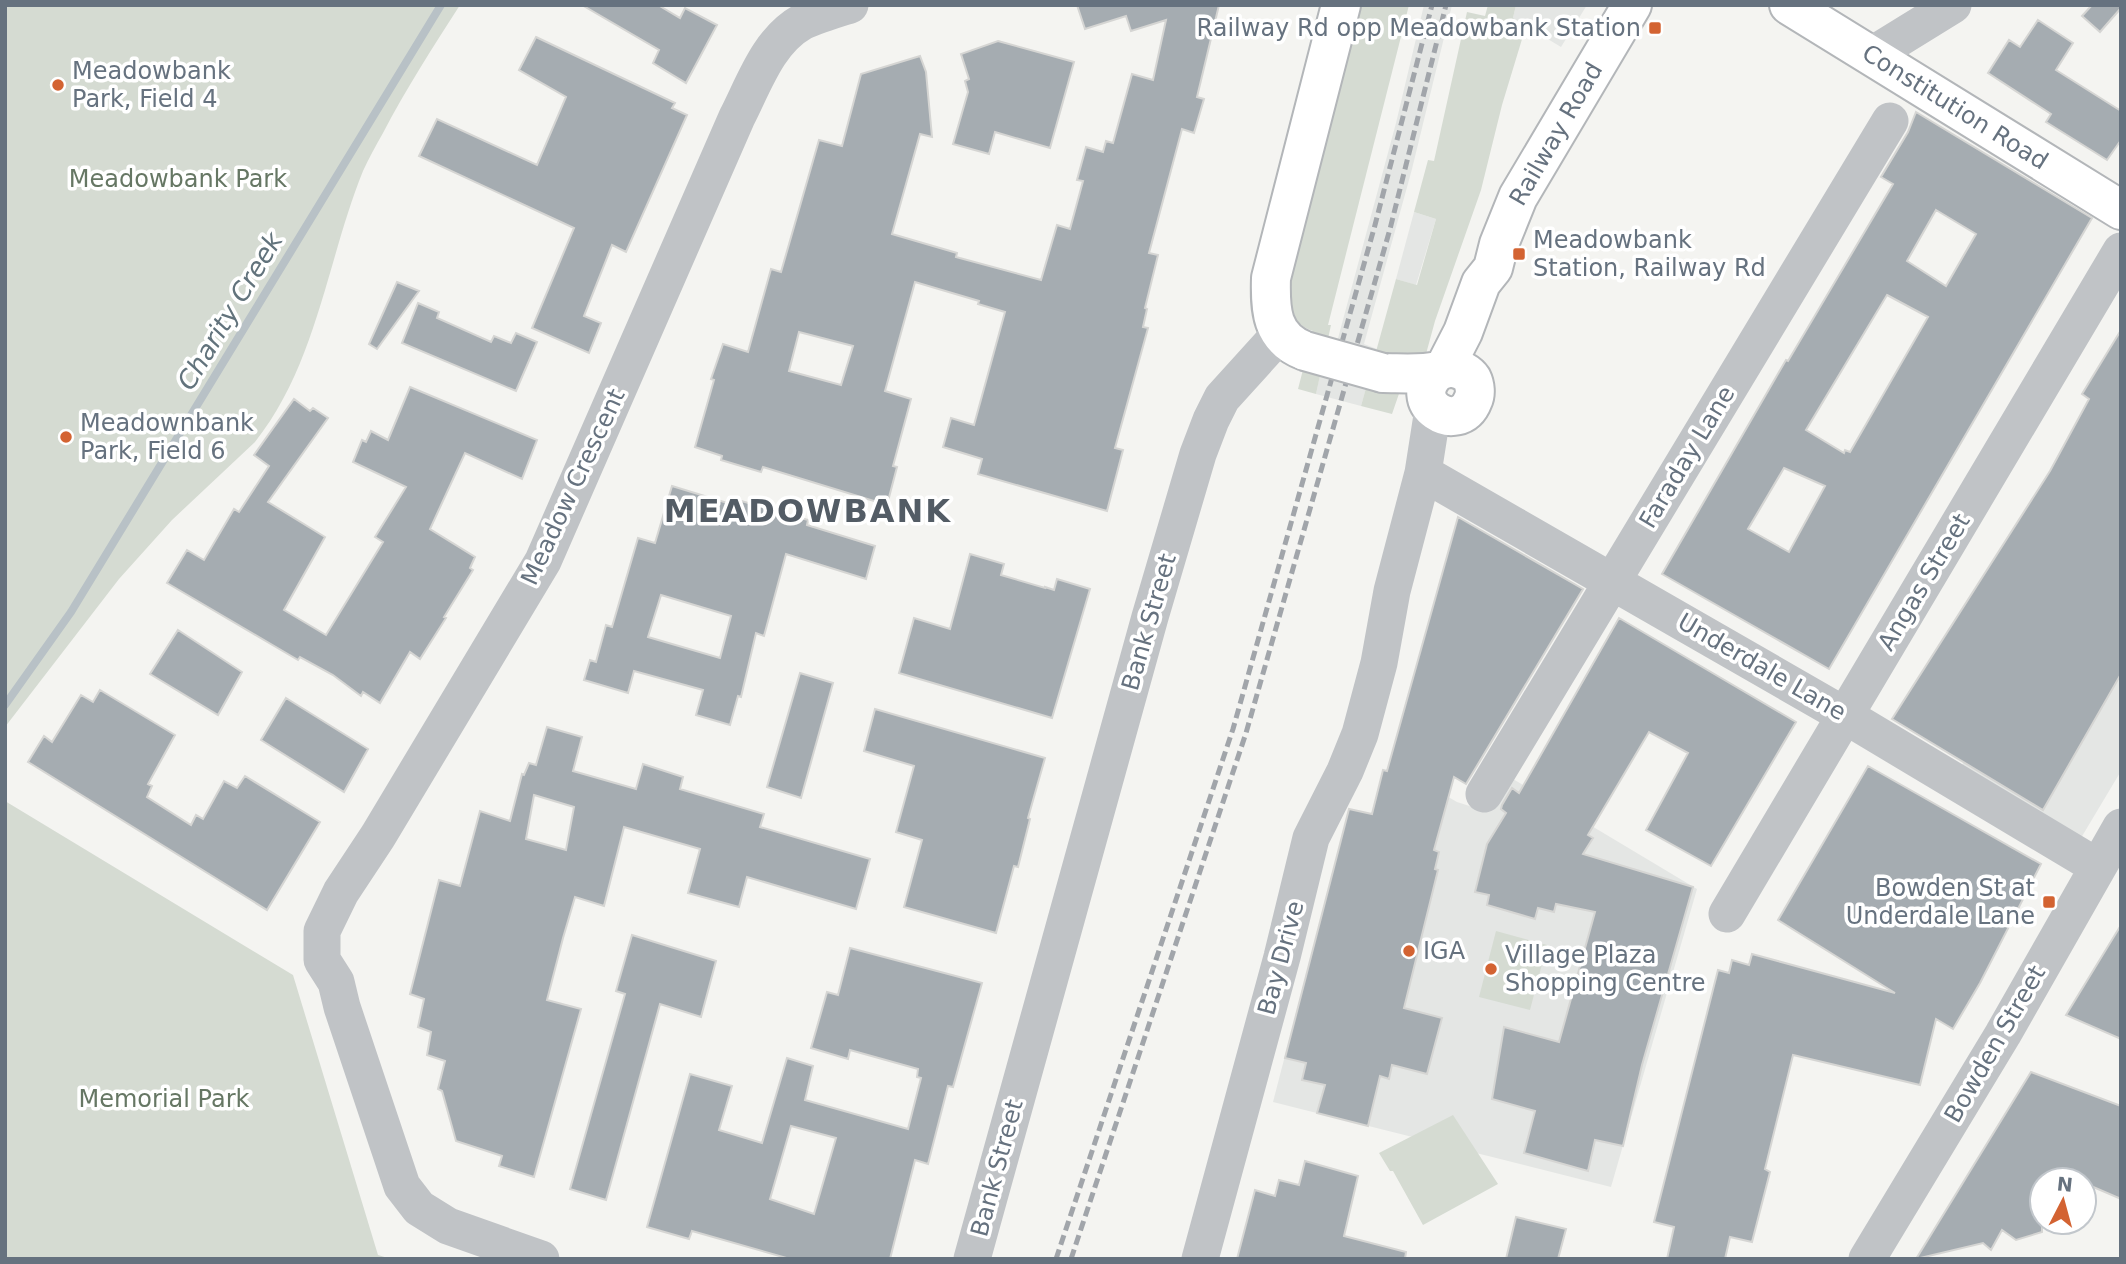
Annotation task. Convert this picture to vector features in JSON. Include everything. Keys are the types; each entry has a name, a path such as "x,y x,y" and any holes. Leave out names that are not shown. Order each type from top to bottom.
{"main road":[{"path":"1341,5 1273,263 1271,307 1293,342 1430,387"},
{"name":"Railway Road","path":"1430,387 1483,340 1497,286 1493,268 1499,244 1518,197 1632,5"},
{"name":"Constitution Road","path":"1789,5 2121,210"}],"street":[{"path":"1871,55 1953,5"},
{"name":"Meadow Crescent","path":"541,1259 448,1226 419,1208 402,1186 336,982 321,954 322,931 341,892 378,836 543,561 737,117 766,60 781,40 803,22 846,6"},
{"name":"Faraday Lane","path":"1484,794 1890,121"},
{"name":"Angas Street","path":"1727,914 2121,251"},
{"name":"Bank Street","path":"972,1259 1150,617 1198,454 1222,398 1293,342"},
{"name":"Bay Drive","path":"1200,1259 1282,957 1311,838 1345,771 1360,734 1379,663 1392,591 1432,478 1430,387"},
{"name":"Underdale Lane","path":"1432,478 1844,715 2098,867"},
{"name":"Bowden Street","path":"1867,1259 2003,1034 2121,827"}],"shaded area":[{"path":"1424,5 1452,5 1412,169 1364,344 1377,349 1361,406 1316,394 1327,340 1337,342 1396,123"},
{"path":"1516,5 1587,5 1561,47 1513,18"},
{"path":"1414,212 1436,219 1416,285 1396,279"},
{"path":"2052,614 2121,654 2121,771 2078,843 1959,770"},
{"name":"Village Plaza Shopping Centre","path":"1383,770 1415,778 1457,802 1485,811 1513,779 1697,889 1611,1187 1273,1102 1349,809 1372,814"}],"green space":[{"name":"Meadowbank Park","path":"5,5 460,5 401,100 363,171 307,345 276,412 255,442 172,520 119,579 5,727"},
{"path":"1356,5 1409,5 1328,325 1331,325 1316,394 1298,389 1313,331 1303,327 1292,311 1288,289 1288,256"},
{"path":"1488,5 1516,5 1513,18 1526,26 1502,105 1481,190 1426,354 1412,356 1392,414 1361,406 1396,279 1417,285 1436,219 1414,212 1428,160 1434,161 1467,12 1485,16"},
{"name":"Memorial Park","path":"5,801 293,975 378,1255 391,1259 5,1259"},
{"path":"1496,931 1547,945 1530,1010 1479,997"},
{"path":"1453,1115 1498,1184 1423,1225 1393,1171 1390,1171 1379,1153"}],"building":[{"path":"582,5 658,5 680,18 685,8 717,25 686,83 653,63 659,50"},
{"path":"1077,5 1219,5 1197,97 1204,99 1194,133 1182,129 1149,253 1158,255 1145,308 1143,327 1148,328 1115,448 1123,450 1107,511 978,474 982,459 943,447 951,418 974,425 1005,312 978,304 979,301 915,282 885,391 911,399 893,466 897,467 887,505 763,467 761,472 721,460 722,456 695,447 714,380 711,379 723,344 748,352 771,269 781,272 819,140 842,146 861,74 920,56 926,72 932,137 920,134 892,234 957,253 956,257 1041,280 1057,225 1070,229 1083,181 1077,180 1086,147 1103,152 1106,141 1113,143 1132,74 1153,80 1166,20 1131,31 1126,16 1085,29","holes":["799,332 853,346 841,385 789,371"]},
{"path":"2092,5 2121,5 2121,8 2100,32 2082,16"},
{"path":"2038,20 2073,43 2056,70 2121,111 2121,140 2107,160 2046,122 2051,114 1988,73 2009,40 2020,47"},
{"path":"536,37 675,103 672,108 687,115 626,252 612,245 584,316 601,323 589,353 532,328 574,228 419,156 437,119 537,165 566,97 519,70"},
{"path":"998,41 1074,62 1050,148 995,132 989,154 953,144 968,92 965,81 969,79 961,54"},
{"path":"1916,112 2092,218 1829,669 1662,574 1786,360 1788,361 1893,184 1881,177 1908,132","holes":["1936,210 1976,234 1946,286 1907,261","1887,295 1928,317 1850,452 1845,450 1844,453 1806,430","1784,468 1825,486 1789,552 1748,529"]},
{"path":"397,282 419,291 377,349 369,344"},
{"path":"418,303 439,312 437,318 491,342 494,336 511,343 516,333 537,342 516,391 402,343"},
{"path":"2121,330 2121,674 2043,810 1892,719 2050,471 2089,399 2082,394"},
{"path":"410,387 537,440 522,479 465,453 430,529 475,557 470,568 473,570 420,659 410,652 380,703 363,692 361,696 333,675 300,657 298,660 167,583 187,550 204,560 234,509 239,512 269,466 254,455 294,399 310,411 313,408 328,418 268,502 325,537 284,610 326,635 383,542 375,537 406,487 353,462 362,440 366,442 371,431 388,440"},
{"path":"672,486 737,506 738,500 808,520 807,525 875,546 866,579 786,554 764,636 756,633 741,697 738,696 730,725 696,715 703,690 634,671 628,693 584,680 590,660 596,662 606,625 612,627 638,538 655,543","holes":["661,595 731,616 720,658 648,637"]},
{"path":"1458,517 1583,589 1466,784 1454,777 1434,850 1439,852 1435,869 1438,870 1404,1008 1442,1018 1427,1074 1392,1065 1389,1079 1380,1076 1368,1126 1317,1113 1325,1085 1302,1080 1306,1063 1285,1058 1349,809 1372,814 1383,770 1387,771"},
{"path":"970,554 1004,564 1001,575 1045,588 1054,590 1057,579 1090,589 1052,718 899,673 914,618 950,629"},
{"path":"1619,618 1796,722 1711,866 1646,830 1688,753 1649,732 1588,835 1593,838 1583,854 1693,887 1642,1065 1623,1146 1595,1140 1588,1171 1524,1153 1535,1111 1492,1099 1504,1027 1559,1042 1595,912 1556,904 1554,912 1538,908 1535,919 1487,905 1489,895 1475,892 1487,844 1506,813 1501,809 1502,805 1512,788 1519,793"},
{"path":"178,630 242,672 218,715 150,674"},
{"path":"800,673 833,683 801,798 767,787"},
{"path":"100,690 175,735 148,784 152,786 147,797 191,825 196,815 203,819 224,781 237,788 245,776 320,822 267,910 28,762 44,736 52,742 81,695 93,702"},
{"path":"286,698 368,749 344,792 261,740"},
{"path":"875,709 1045,758 1018,867 1014,866 996,933 904,907 922,840 896,832 914,766 864,751"},
{"path":"547,727 582,737 573,771 636,789 643,764 683,777 680,789 764,814 760,827 870,859 856,909 747,877 739,907 688,893 700,849 624,827 604,906 575,897 547,1000 581,1009 534,1177 499,1166 502,1156 456,1141 442,1091 438,1089 445,1061 427,1055 431,1032 418,1027 424,999 410,994 439,880 460,886 480,811 510,821 522,774 524,775 529,763 536,765","holes":["534,795 574,807 566,850 526,839"]},
{"path":"1868,766 2041,864 1980,983 1953,1029 1936,1019 1920,1085 1793,1055 1765,1169 1770,1172 1752,1242 1730,1237 1725,1259 1667,1259 1674,1227 1654,1222 1718,970 1729,973 1732,960 1749,965 1752,954 1895,993 1778,920"},
{"path":"2121,925 2121,1039 2066,1015"},
{"path":"632,935 716,961 701,1017 660,1004 606,1200 570,1189 625,994 616,991"},
{"path":"850,948 982,983 953,1087 948,1086 928,1164 915,1160 890,1259 790,1259 692,1231 689,1239 647,1227 690,1074 732,1086 719,1130 762,1143 787,1058 813,1066 805,1100 908,1129 921,1078 917,1077 918,1069 850,1050 848,1059 811,1048 827,992 838,995","holes":["791,1126 836,1138 814,1214 770,1199"]},
{"path":"2031,1072 2121,1106 2121,1199 2098,1189 2098,1166 2028,1166 2029,1236 2016,1240 2002,1230 1991,1250 1983,1243 1916,1259"},
{"path":"1305,1161 1358,1176 1344,1236 1406,1252 1405,1259 1237,1259 1255,1190 1275,1196 1279,1180 1299,1185"},
{"path":"1516,1217 1566,1229 1558,1259 1506,1259"}],"waterway":[{"name":"Charity Creek","path":"5,705 71,612 441,5"}],"railway":[{"path":"1056,1259 1233,729 1375,225 1432,5"},
{"path":"1071,1259 1246,733 1390,229 1446,5"}],"place":[{"name":"Railway Rd opp Meadowbank Station","path":"1655,28"},
{"name":"Meadowbank Park, Field 4","path":"58,85"},
{"name":"Meadowbank Station, Railway Rd","path":"1519,254"},
{"name":"Meadownbank Park, Field 6","path":"66,437"},
{"name":"Bowden St at Underdale Lane","path":"2049,902"},
{"name":"IGA","path":"1409,951"},
{"name":"Village Plaza Shopping Centre","path":"1491,969"}],"district":[{"name":"MEADOWBANK","path":"808,511"}]}
